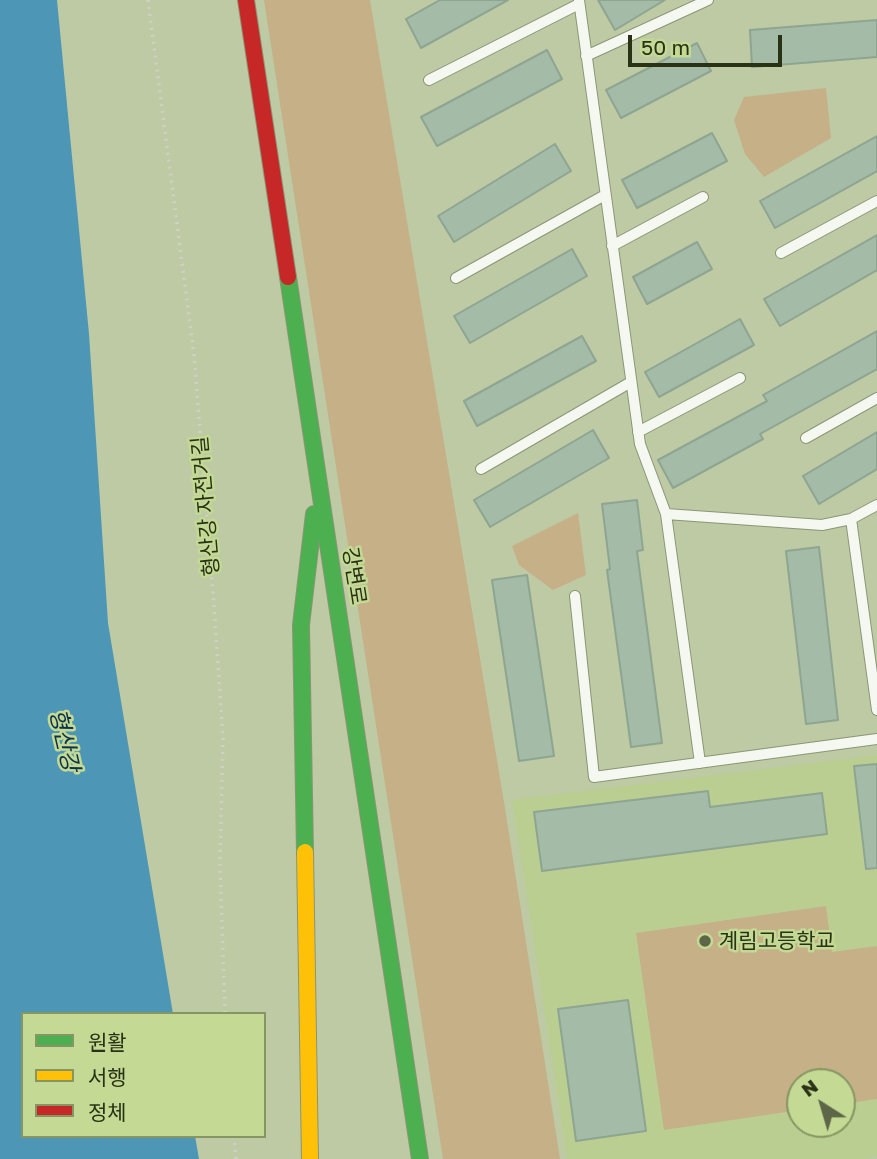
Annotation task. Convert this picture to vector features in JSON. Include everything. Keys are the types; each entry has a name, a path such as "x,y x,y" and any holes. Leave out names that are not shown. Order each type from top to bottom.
{"street":[{"name":"강변로","path":"246,0 420,1159"},
{"path":"310,1159 301,625 318,477"},
{"path":"408,1159 417,1138"},
{"path":"417,1138 429,1159"}],"lane":[{"path":"586,56 708,0"},
{"path":"429,80 579,2 638,432 666,514 700,763"},
{"path":"456,278 605,195"},
{"path":"612,246 703,197"},
{"path":"781,253 877,201"},
{"path":"638,432 740,378"},
{"path":"481,468 631,382"},
{"path":"806,438 877,398"},
{"path":"666,514 822,525 851,519 877,505"},
{"path":"851,519 877,710"},
{"path":"575,596 594,777 877,739"}],"path":[{"name":"형산강 자전거길","path":"148,0 194,355 212,578 223,737 220,862 225,1012"},
{"path":"234,1138 236,1159"}],"shaded area":[{"path":"264,0 370,0 504,802 560,1159 443,1159"},
{"path":"826,88 831,138 764,177 745,154 734,120 744,97"},
{"path":"578,513 586,575 553,590 519,565 512,546"},
{"name":"계림고등학교","path":"877,755 877,1156 865,1159 567,1159 512,800"},
{"path":"826,906 832,952 877,946 877,1099 856,1102 856,1068 786,1068 786,1112 664,1130 636,933"}],"water":[{"name":"형산강","path":"0,0 57,0 89,334 108,623 173,1012 21,1012 21,1138 195,1138 199,1159 0,1159"}],"building":[{"path":"440,0 508,0 421,48 406,19"},
{"path":"598,0 665,0 615,30"},
{"path":"877,20 877,57 752,67 750,30"},
{"path":"697,43 711,71 621,118 606,90"},
{"path":"547,50 562,79 437,146 421,117"},
{"path":"712,133 727,161 637,208 622,180"},
{"path":"877,136 877,171 775,228 760,201"},
{"path":"555,144 571,171 454,242 438,216"},
{"path":"877,235 877,270 780,326 764,299"},
{"path":"697,242 712,269 647,304 633,277"},
{"path":"572,249 587,276 470,343 454,316"},
{"path":"740,319 754,345 659,397 645,372"},
{"path":"877,331 877,369 760,434 763,439 673,488 658,460 767,401 763,395"},
{"path":"582,336 596,361 477,426 464,401"},
{"path":"593,430 609,458 490,527 474,500"},
{"path":"877,432 877,469 819,504 803,476"},
{"path":"637,500 643,550 637,551 662,743 631,747 607,570 610,569 602,504"},
{"path":"819,547 838,720 806,724 786,551"},
{"path":"527,575 554,756 519,761 492,580"},
{"path":"877,764 877,868 866,869 854,766"},
{"path":"708,791 710,807 822,793 827,834 542,871 534,812"},
{"path":"628,1000 646,1131 576,1141 558,1009"}],"traffic: fast":[{"path":"288,277 420,1159"},
{"path":"305,852 301,625 314,514"}],"traffic: slow":[{"path":"305,852 310,1159"}],"traffic: jam":[{"path":"246,0 288,277"}],"place":[{"name":"계림고등학교","path":"705,941"}]}
